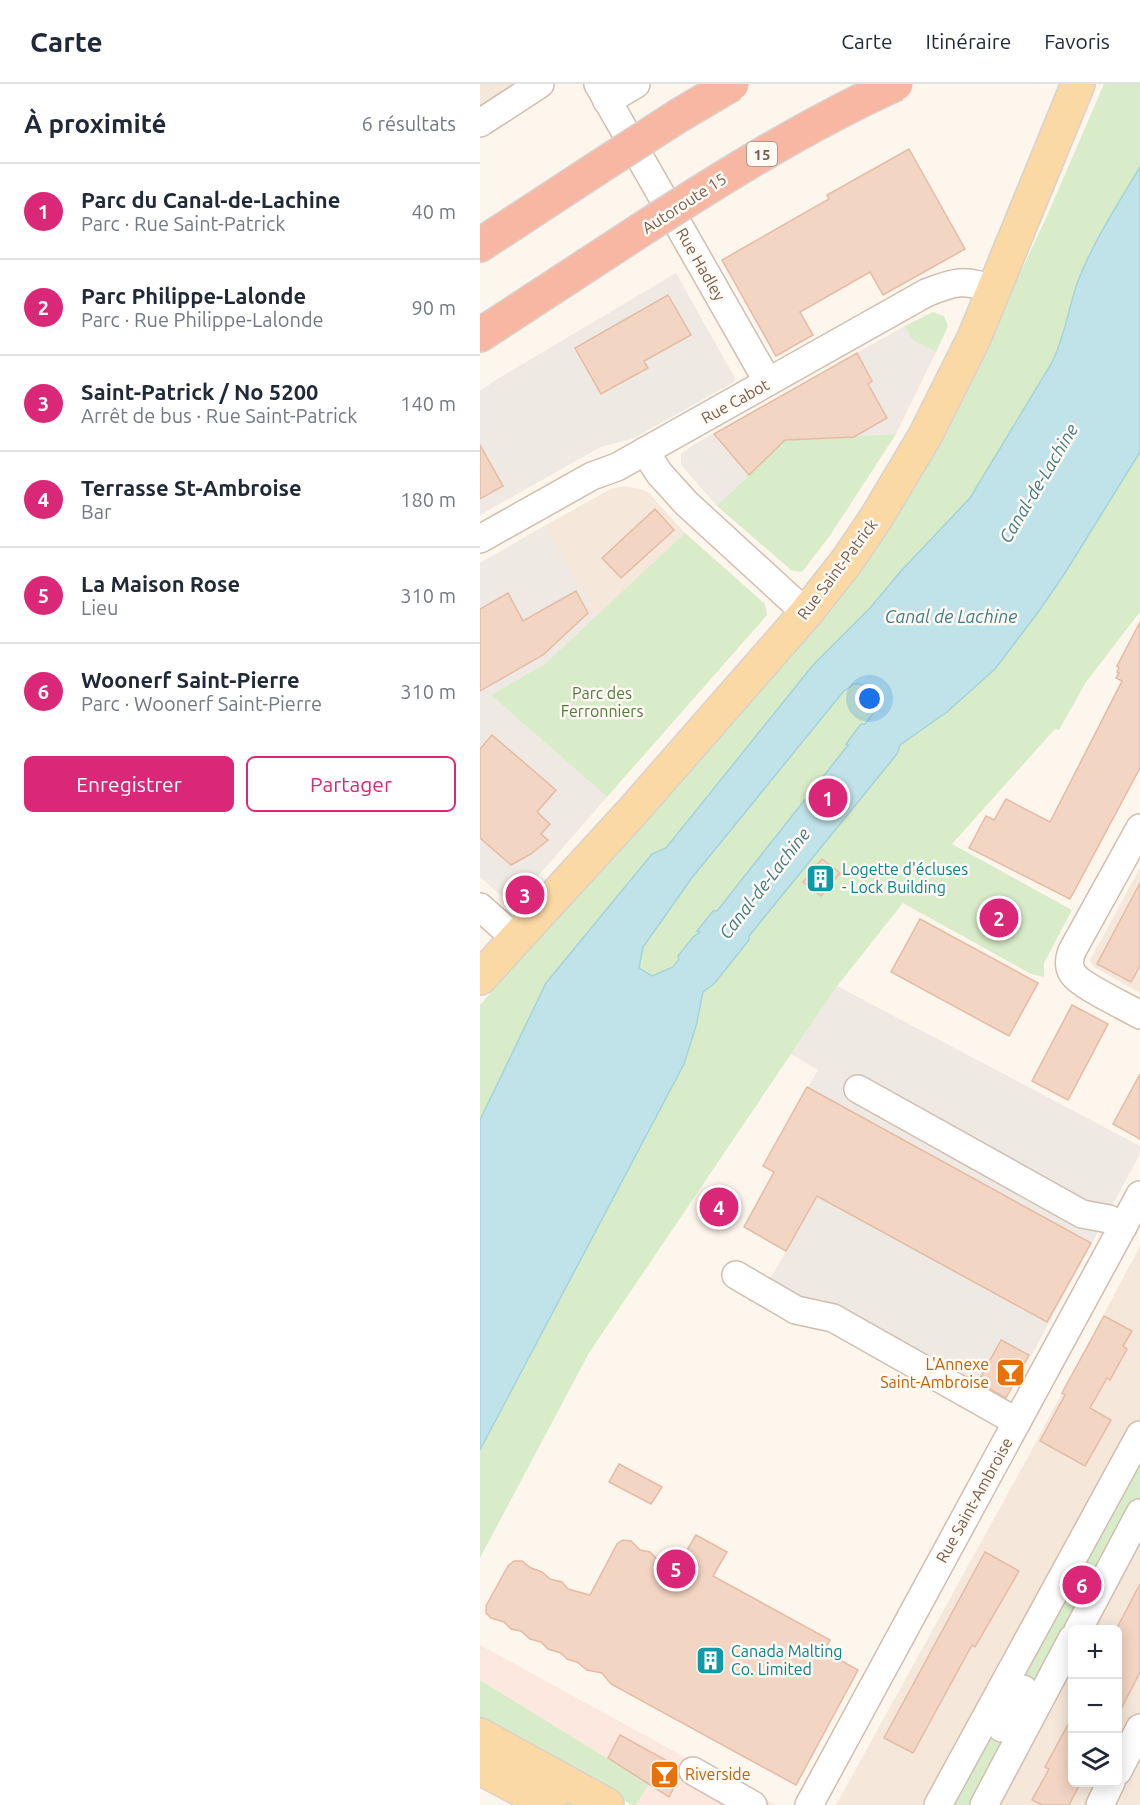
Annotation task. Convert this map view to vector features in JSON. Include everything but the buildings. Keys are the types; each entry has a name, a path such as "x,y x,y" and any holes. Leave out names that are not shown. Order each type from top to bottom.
{"highway":[{"path":"480,245 678,116 732,84"},
{"name":"Autoroute 15","path":"480,335 633,235 771,149 836,113 896,84"}],"main road":[{"name":"Rue Saint-Patrick","path":"480,978 631,813 806,613 854,550 907,468 960,368 1078,84"},
{"path":"480,1735 607,1805"},
{"path":"480,1768 550,1805"}],"street":[{"path":"480,123 540,84"},
{"path":"603,93 636,84"},
{"name":"Rue Hadley","path":"603,93 768,382"},
{"name":"Rue Cabot","path":"480,539 592,476 617,467 935,289 963,281 976,283 993,290"},
{"path":"645,451 659,473 686,503 806,613"},
{"path":"1140,828 1072,951 1070,961 1073,974 1080,981 1140,1015"},
{"path":"480,907 515,938"},
{"path":"858,1089 1082,1214 1109,1219 1123,1227"},
{"name":"Rue Saint-Ambroise","path":"809,1805 1140,1195"},
{"path":"736,1275 796,1310 833,1318 1017,1422"},
{"path":"938,1805 998,1715 1018,1659 1140,1435"},
{"path":"1036,1624 1083,1620 1140,1513"},
{"path":"1092,1522 1109,1572"},
{"path":"984,1805 1068,1647"},
{"path":"998,1715 1011,1755"},
{"path":"1100,1805 1123,1772 1140,1728"},
{"path":"693,1771 753,1805"}],"shaded area":[{"path":"480,84 529,84 480,116"},
{"path":"676,273 735,378 734,382 632,439 601,447 480,515 480,391"},
{"path":"905,326 912,340 936,352 896,434 785,440 717,506 682,466 681,454 693,445"},
{"path":"624,486 648,492 685,533 597,617 544,526 611,489"},
{"path":"544,526 597,617 545,664 491,695 607,797 519,898 513,901 505,899 480,877 480,563"},
{"path":"1140,868 1140,993 1094,967 1090,960"},
{"path":"837,986 1140,1146 1140,1154 1031,1356 1000,1340 976,1385 995,1423 729,1278 769,1282 786,1251 744,1227 774,1173 763,1166 818,1070 791,1054"},
{"path":"1140,1246 1140,1805 836,1805 1028,1457"},
{"path":"480,1645 776,1805 636,1805 649,1784 480,1680"}],"green space":[{"path":"1104,84 1140,84 1140,612 1086,682 1059,730 1055,729 952,844 1072,910 1044,963 1044,977 1031,974 903,903 837,986 589,1353 480,1558 480,1005 636,828 956,409 1047,216"},
{"path":"933,312 944,316 948,326 936,352 912,340 905,326"},
{"path":"896,434 831,534 802,572 791,570 717,506 785,440"},
{"name":"Parc des Ferronniers","path":"685,533 765,604 767,615 607,797 491,695 545,664"},
{"path":"1140,1417 1140,1540 1076,1625 1068,1625 1068,1675 1000,1805 929,1805"},
{"path":"480,1680 649,1784 636,1805 632,1805 480,1720"}],"water":[{"path":"1140,167 1140,452 1065,573 995,669 947,712 900,745 897,754 749,936 749,940 714,984 703,992 696,1026 684,1064 480,1450 480,1120 546,983 652,854 666,848 813,665 870,608 901,571 970,498 1051,364 1060,344 1084,266","holes":["854,684 862,685 874,693 877,700 875,711 865,724 861,724 846,744 848,745 717,911 713,911 697,931 700,932 678,956 679,959 673,967 652,976 639,968 643,947 691,879 843,692"]}],"place":[{"name":"Parc du Canal-de-Lachine","path":"828,798"},
{"name":"Logette d'écluses - Lock Building","path":"821,878"},
{"name":"Saint-Patrick / No 5200","path":"525,895"},
{"name":"Parc Philippe-Lalonde","path":"999,918"},
{"name":"Terrasse St-Ambroise","path":"719,1207"},
{"name":"L'Annexe Saint-Ambroise","path":"1010,1373"},
{"name":"La Maison Rose","path":"676,1569"},
{"name":"Woonerf Saint-Pierre","path":"1082,1585"},
{"name":"Canada Malting Co. Limited","path":"710,1660"},
{"name":"Riverside","path":"664,1774"}],"water label":[{"name":"Canal-de-Lachine","path":"1038,483"},
{"name":"Canal de Lachine","path":"951,616"},
{"name":"Canal-de-Lachine","path":"764,883"}]}
